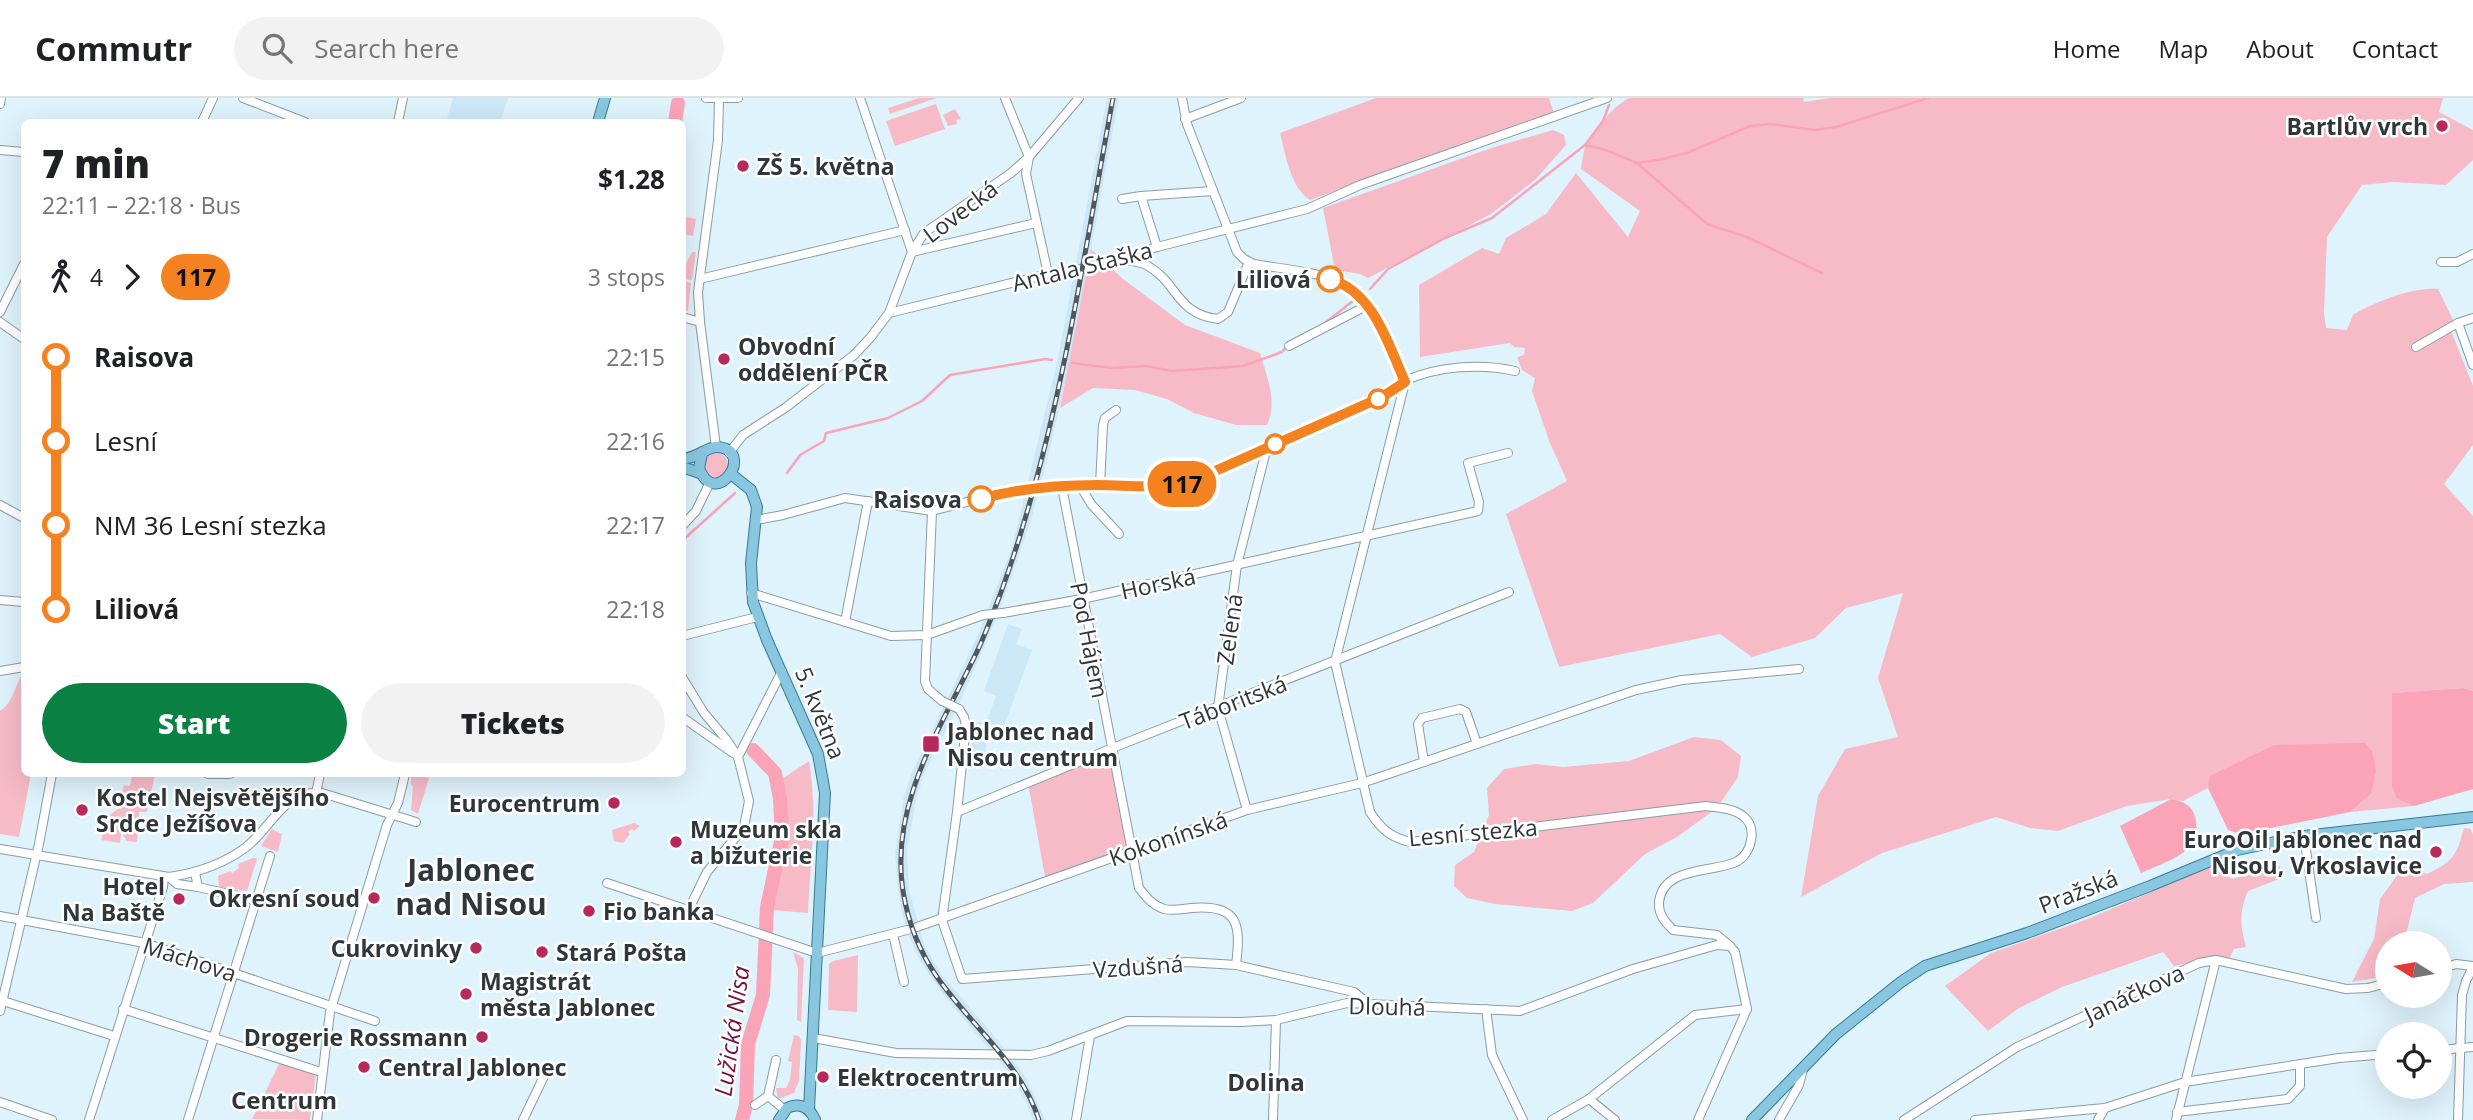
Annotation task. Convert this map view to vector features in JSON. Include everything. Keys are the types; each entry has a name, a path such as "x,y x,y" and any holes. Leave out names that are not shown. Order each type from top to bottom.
{"main road":[{"path":"599,119 605,98"},
{"path":"686,459 696,458 723,447 733,461 730,475 718,482 705,482 686,470"},
{"path":"702,454 698,463 705,482"},
{"name":"5. května","path":"730,475 743,483 755,496 751,593 757,617 818,754 825,793 813,1038 808,1095 803,1107"},
{"name":"Pražská","path":"1752,1120 1804,1065 1863,1012 1925,966 2027,933 2237,850 2304,836 2473,817"},
{"path":"782,1115 803,1107 815,1120"}],"street":[{"path":"0,104 1,98"},
{"path":"203,119 213,98"},
{"path":"243,98 298,119"},
{"path":"399,119 403,98"},
{"path":"706,98 738,98"},
{"path":"860,98 912,251 1036,223"},
{"path":"1005,98 1029,157 1026,174 1048,274"},
{"name":"Lovecká","path":"723,447 785,408 854,355 889,313 912,251 924,233 1011,173 1029,157 1079,98"},
{"path":"1182,98 1185,119 1237,252 1249,262 1340,282 1354,290 1368,305 1405,382"},
{"path":"1185,119 1241,98"},
{"name":"Antala Staška","path":"889,313 1048,274 1095,268 1157,247 1291,213 1360,185 1607,98"},
{"path":"719,99 718,140 700,279 700,322 723,447"},
{"path":"0,150 21,152"},
{"path":"1122,199 1213,191"},
{"path":"1141,196 1157,247"},
{"path":"700,279 905,230"},
{"path":"2441,262 2457,262 2473,254"},
{"path":"1118,259 1147,265 1191,311 1218,319 1228,312 1249,262"},
{"path":"0,312 21,270"},
{"path":"1289,346 1368,305"},
{"path":"686,318 700,322"},
{"path":"2416,347 2458,323 2473,318"},
{"path":"0,321 21,337"},
{"path":"2458,323 2473,365"},
{"path":"756,520 845,498 932,511 1009,491 1080,485 1158,487 1180,484 1195,480 1382,397 1422,375 1473,366 1515,372"},
{"name":"Lesní stezka","path":"1405,382 1335,662 1370,811 1379,826 1397,839 1410,842 1706,806 1733,810 1745,817 1751,829 1748,853 1737,861 1677,876 1667,884 1659,905 1661,915 1673,930 1717,935 1730,946"},
{"path":"1100,485 1103,425 1105,418 1116,410"},
{"name":"Zelená","path":"1247,810 1218,708 1237,565 1267,447"},
{"name":"Horská","path":"751,593 891,636 927,635 983,615 1082,599 1478,511 1479,502 1468,463 1508,453"},
{"path":"686,522 696,511 705,482"},
{"path":"1080,485 1091,504 1119,534"},
{"name":"Pod Hájem","path":"1062,486 1110,749 1139,888 1151,903 1166,910 1208,906 1227,911 1236,921 1239,937 1237,965"},
{"path":"845,622 869,501"},
{"path":"0,505 21,516"},
{"path":"932,511 925,681 928,689 942,701 959,709 965,726 957,812 942,920"},
{"name":"Táboritská","path":"957,812 1509,592"},
{"path":"0,600 21,602"},
{"path":"686,632 757,617"},
{"path":"0,671 21,668"},
{"name":"Kokonínská","path":"916,927 1247,810 1362,783 1636,690 1670,682 1799,669"},
{"path":"738,757 782,671"},
{"path":"686,684 704,713 738,757 749,801 747,821 707,872 689,909"},
{"path":"1424,762 1418,724 1422,718 1460,709 1466,712 1477,744"},
{"path":"686,720 738,757"},
{"path":"0,1011 51,777"},
{"path":"316,793 319,777"},
{"path":"317,1120 332,1006 404,777"},
{"path":"0,849 167,877 195,873 247,847 291,800 316,793 416,822"},
{"path":"2304,836 2316,918"},
{"path":"188,1120 270,856"},
{"path":"195,873 198,887"},
{"path":"167,877 177,884 255,900"},
{"path":"89,1120 167,877"},
{"path":"607,883 817,953 906,930"},
{"name":"Máchova","path":"0,916 145,943 375,1021"},
{"name":"Vzdušná","path":"942,920 962,979 1187,962 1237,965 1354,992 1369,1004"},
{"path":"893,934 904,982"},
{"name":"Dlouhá","path":"813,1038 895,1053 1031,1055 1127,1021 1276,1020 1347,1003 1520,1011 1633,969 1717,945 1730,946"},
{"path":"1698,1120 1747,1009 1735,953 1730,946"},
{"path":"2217,960 2177,1116 2288,1099 2300,1086 2300,1064"},
{"name":"Janáčkova","path":"1904,1120 2017,1047 2199,963 2217,960 2346,989 2375,986"},
{"path":"2452,965 2473,966 2462,995 2458,1120"},
{"path":"3,1001 114,1036"},
{"path":"123,1009 318,1071"},
{"path":"1486,1009 1492,1055 1523,1120"},
{"path":"1552,1120 1589,1099 1695,1015 1747,1009"},
{"path":"1273,1120 1276,1020"},
{"path":"1076,1120 1090,1036"},
{"path":"2452,1049 2473,1047"},
{"path":"1975,1120 2105,1108 2185,1082 2375,1055"},
{"path":"755,1105 768,1096 776,1060"},
{"path":"1779,1120 1799,1085 1804,1065"},
{"path":"523,1120 546,1072"},
{"path":"768,1096 782,1115"},
{"path":"1589,1099 1615,1120"},
{"path":"0,1102 52,1120"},
{"path":"2098,1120 2105,1108"}],"shaded area":[{"path":"453,98 508,98 501,119 447,119"},
{"path":"919,98 937,98 890,114 888,108"},
{"path":"1107,98 1119,98 1070,361 1049,453 1030,523 998,615 923,777 916,799 907,852 909,890 924,944 942,975 1027,1079 1045,1120 1033,1120 1024,1098 1008,1072 945,997 920,961 902,913 895,852 904,796 912,772 976,639 1012,548 1058,358"},
{"path":"1376,98 1549,98 1554,113 1310,200 1293,179 1280,133"},
{"path":"1630,98 1803,98 1804,102 1830,98 2443,98 2439,112 2473,130 2473,160 2446,185 2393,182 2362,185 2327,237 2324,312 2326,328 2347,330 2353,315 2372,305 2406,292 2438,289 2455,324 2446,326 2452,333 2473,386 2473,445 2444,484 2473,516 2473,691 2463,688 2392,693 2397,799 2414,806 2350,812 2371,794 2211,776 2208,788 2183,801 2171,799 2127,806 2058,831 2030,828 1996,817 1882,853 1801,897 1818,796 1845,749 1898,737 1878,678 1903,593 1846,608 1815,638 1752,657 1720,634 1559,667 1506,514 1567,481 1532,391 1535,378 1522,370 1517,357 1524,355 1525,348 1514,347 1510,343 1420,357 1419,285 1482,248 1499,254 1506,238 1546,214 1576,173 1628,237 1640,211 1581,169 1585,147 1592,134 1611,112"},
{"path":"936,104 945,129 895,146 886,121"},
{"path":"955,109 961,119 956,120 957,124 948,126 943,115"},
{"path":"1553,130 1564,135 1566,145 1535,180 1491,214 1368,278 1335,270 1323,208 1491,148"},
{"path":"686,217 696,219 693,236 686,235"},
{"path":"1091,249 1123,279 1185,325 1260,353 1272,407 1267,425 1236,425 1194,413 1167,399 1135,390 1093,388 1060,408"},
{"path":"692,252 696,252 692,280 686,279 686,264"},
{"path":"686,282 691,283 688,311 686,310"},
{"path":"716,453 725,456 728,465 725,474 716,477 707,474 704,465 707,456"},
{"path":"1008,624 1022,629 1016,644 1032,650 1000,737 988,732 985,756 971,755 974,722 986,723 996,696 984,691"},
{"path":"21,676 21,777 30,777 19,837 0,834 0,711 11,699"},
{"path":"2463,688 2473,691 2473,789 2414,806 2397,799 2392,786 2392,693"},
{"path":"1694,737 1721,740 1741,756 1738,777 1717,808 1677,837 1645,854 1593,903 1572,911 1495,904 1467,898 1454,886 1455,865 1474,852 1489,815 1487,788 1504,769 1536,764 1563,767 1629,761"},
{"path":"2365,743 2372,751 2376,771 2371,794 2350,812 2241,834 2228,830 2208,788 2210,776 2274,745"},
{"path":"1110,749 1132,850 1046,882 1028,783"},
{"path":"809,761 813,818 808,913 771,910 787,841 782,779"},
{"path":"132,777 154,777 147,812 139,812 137,842 127,841 123,835 127,829 125,828 122,829 120,843 101,840 108,816 118,809 124,785 130,786"},
{"path":"411,777 429,778 418,814 411,810"},
{"path":"2171,799 2183,802 2192,809 2197,829 2194,839 2189,847 2172,860 2141,873 2120,826"},
{"path":"634,823 640,826 628,832 630,834 623,843 614,841 612,830"},
{"path":"2464,828 2471,829 2473,882 2444,884 2415,898 2407,931 2375,931 2380,899 2404,866 2427,874 2453,857"},
{"path":"272,829 282,834 278,852 261,846"},
{"path":"257,858 247,891 219,887 218,876 230,871 232,873 239,868 238,864"},
{"path":"2215,865 2232,879 2280,866 2279,879 2248,891 2241,919 2246,947 2234,949 2229,959 2208,959 2174,966 2163,952 2062,987 2019,1008 1988,1031 1945,986 1991,953 2085,920"},
{"path":"2375,932 2375,978 2352,982"},
{"path":"793,952 804,958 801,1022 797,1020 798,969"},
{"path":"858,955 857,1012 828,1010 829,964"},
{"path":"794,1035 801,1040 799,1081 794,1093 778,1099 776,1088 786,1088 790,1080 792,1062 788,1061"},
{"path":"280,1062 316,1073 310,1120 252,1119"}],"waterway":[{"path":"1637,163 1687,153 1750,126 1771,124 1815,130 1836,127 1928,98"},
{"name":"Lužická Nisa","path":"675,119 678,103"},
{"path":"1370,289 1388,269 1445,238 1492,218 1585,145 1603,121 1609,105"},
{"path":"1585,145 1606,150 1637,163 1707,224 1747,237 1822,273"},
{"path":"1325,323 1354,300"},
{"path":"1072,363 1112,368 1146,366 1172,371 1243,366 1282,352 1287,346"},
{"path":"787,473 800,455 824,441 826,433 888,418 922,401 950,375 1052,360"},
{"path":"686,537 735,493"},
{"name":"Lužická Nisa","path":"742,1120 746,1105 748,1044 763,995 767,907 782,837 780,799 775,773 753,750"}],"railway":[{"path":"1039,1120 1020,1080 994,1045 950,995 925,957 905,903 901,857 904,825 912,793 923,763 993,613 1039,467 1075,310 1113,98"}],"bus line":[{"name":"117","path":"981,499 1009,491 1062,486 1158,487 1180,484 1195,480 1382,397 1405,382 1368,305 1347,285 1330,279"}],"place":[{"name":"Bartlův vrch","path":"2442,126"},
{"name":"ZŠ 5. května","path":"743,166"},
{"name":"Liliová","path":"1330,279"},
{"name":"Obvodní oddělení PČR","path":"724,359"},
{"name":"Raisova","path":"981,499"},
{"name":"Jablonec nad Nisou centrum","path":"931,744"},
{"name":"Eurocentrum","path":"614,803"},
{"name":"Kostel Nejsvětějšího Srdce Ježíšova","path":"82,810"},
{"name":"Muzeum skla a bižuterie","path":"676,842"},
{"name":"EuroOil Jablonec nad Nisou, Vrkoslavice","path":"2436,852"},
{"name":"Okresní soud","path":"374,898"},
{"name":"Hotel Na Baště","path":"179,899"},
{"name":"Fio banka","path":"589,911"},
{"name":"Cukrovinky","path":"476,948"},
{"name":"Stará Pošta","path":"542,952"},
{"name":"Magistrát města Jablonec","path":"466,994"},
{"name":"Drogerie Rossmann","path":"482,1037"},
{"name":"Central Jablonec","path":"364,1067"},
{"name":"Elektrocentrum","path":"823,1077"}],"district":[{"name":"Jablonec nad Nisou","path":"471,886"},
{"name":"Dolina","path":"1266,1081"},
{"name":"Centrum","path":"284,1099"}]}
